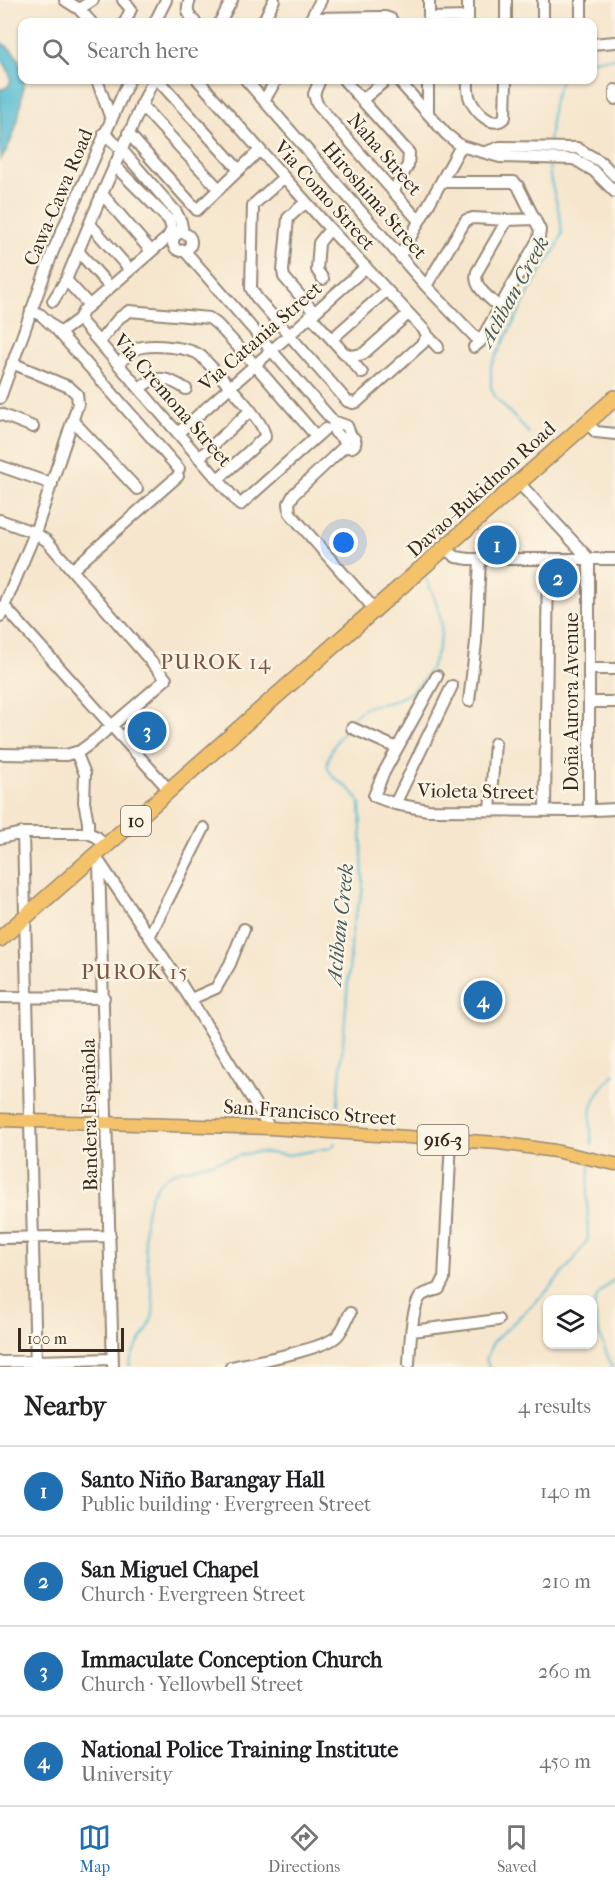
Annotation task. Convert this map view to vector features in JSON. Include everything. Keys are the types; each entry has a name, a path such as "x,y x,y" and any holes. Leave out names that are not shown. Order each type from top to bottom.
{"highway":[{"name":"Davao-Bukidnon Road","path":"376,611 615,398"},
{"name":"10","path":"0,939 100,855 376,611"}],"main road":[{"name":"San Francisco Street","path":"0,1120 270,1128 515,1144 576,1154 615,1164"}],"street":[{"path":"65,0 87,18"},
{"path":"79,9 93,0"},
{"path":"123,0 131,9 127,18"},
{"path":"158,18 166,0"},
{"path":"190,0 188,8 192,18"},
{"path":"222,18 232,0"},
{"path":"265,18 274,0"},
{"path":"311,18 321,0"},
{"path":"429,0 429,18"},
{"path":"468,0 468,18"},
{"path":"506,0 506,18"},
{"path":"543,0 543,18"},
{"path":"581,0 581,18"},
{"path":"597,44 615,42"},
{"path":"98,84 111,119"},
{"name":"Cawa-Cawa Road","path":"0,398 53,251 127,84"},
{"path":"53,301 66,280 151,84"},
{"path":"163,84 239,170"},
{"name":"Via Como Street","path":"202,84 438,347"},
{"name":"Hiroshima Street","path":"249,84 477,344 499,308"},
{"path":"264,101 274,84"},
{"name":"Naha Street","path":"318,84 314,94 317,104 419,221"},
{"path":"348,84 410,153 408,165 393,192"},
{"path":"362,100 381,84"},
{"path":"402,84 446,134 461,146 486,152 500,147 506,152 569,153 601,162 611,177 615,192"},
{"path":"428,84 428,113"},
{"path":"468,84 472,104 488,120 500,122 506,112 506,84"},
{"path":"615,90 615,99"},
{"path":"141,105 219,189"},
{"path":"104,133 176,212 181,222 173,243 177,249 184,250 271,352 325,429"},
{"path":"128,133 197,210 260,150"},
{"path":"400,256 461,146"},
{"path":"114,165 169,220 177,231"},
{"path":"284,177 254,205 250,283 256,297 358,414"},
{"path":"441,182 514,182 535,219 540,230 539,238 499,308 476,284 475,278 507,220"},
{"path":"102,194 151,251"},
{"path":"306,202 288,218 283,271 288,282 312,314 362,372"},
{"path":"426,286 465,220 473,218 535,219"},
{"path":"90,224 130,270"},
{"path":"323,279 317,270 319,243 330,229"},
{"path":"64,330 79,319 89,305 177,231"},
{"path":"78,251 110,287"},
{"name":"Via Catania Street","path":"178,433 366,267"},
{"path":"66,280 89,305"},
{"path":"332,339 386,291"},
{"path":"31,310 41,315 56,329 178,473 72,570"},
{"path":"99,342 119,318 129,311 209,318 255,365 325,429 335,432 347,441 294,494 289,503 290,513 376,611"},
{"path":"347,355 363,354 408,314"},
{"name":"Via Cremona Street","path":"79,319 240,505 325,429"},
{"path":"345,398 353,403 357,402 423,343 427,333"},
{"path":"118,364 141,347 186,349 201,356 265,428 265,436 218,479"},
{"path":"12,363 73,390 78,399 73,421 35,533 3,612 170,791"},
{"path":"140,389 148,381 159,379 174,381 186,389"},
{"path":"199,458 250,411"},
{"path":"0,414 33,427"},
{"path":"73,421 137,489"},
{"path":"586,423 596,432 615,435"},
{"path":"0,466 52,484"},
{"path":"519,483 589,559"},
{"path":"0,520 35,533 47,541 166,679 91,744 76,752 66,755 0,754"},
{"path":"445,549 456,557 480,559 615,559"},
{"path":"469,701 476,642 480,559"},
{"path":"545,810 548,559"},
{"name":"Doña Aurora Avenue","path":"589,559 589,809"},
{"path":"589,669 615,669"},
{"path":"352,728 397,748 436,676"},
{"path":"395,804 452,686"},
{"path":"589,702 615,702"},
{"path":"490,810 495,743"},
{"name":"Violeta Street","path":"397,748 374,796 395,804 428,810 615,809"},
{"path":"76,752 85,774 84,802 88,822 87,833"},
{"path":"150,935 204,828"},
{"path":"23,833 36,1364"},
{"path":"0,838 23,833 87,833 97,837 100,855 270,1128"},
{"name":"Bandera Española","path":"100,855 113,1363"},
{"path":"191,999 216,988 230,964 244,929"},
{"path":"0,997 104,998"},
{"path":"409,1364 412,1331 419,1300 427,1293 439,1288 444,1279 452,1140"},
{"path":"0,1238 110,1236"},
{"path":"231,1367 262,1364 331,1341 343,1329 350,1312"},
{"path":"412,1331 498,1320"},
{"path":"0,1362 113,1363"}],"water":[{"path":"0,42 11,49 17,58 18,84 23,84 20,111 14,132 0,160 0,89 9,85 10,77 0,59"}],"waterway":[{"name":"Acliban Creek","path":"597,60 615,58"},
{"name":"Acliban Creek","path":"549,144 553,103 560,84"},
{"name":"Acliban Creek","path":"529,433 496,398 491,388 491,366 562,234 549,162"},
{"name":"Acliban Creek","path":"336,1126 353,924 363,890 363,880 360,804 353,792 330,773 328,762 340,735 360,712 369,706 392,702 413,690 431,667 438,648 441,622 439,610 426,579"},
{"path":"592,1146 592,1107 600,1091 615,1074"},
{"name":"Acliban Creek","path":"129,1367 153,1313 145,1220 153,1192 162,1181 174,1172 245,1154 258,1152 288,1155 331,1148 335,1143"},
{"path":"489,1367 486,1359 493,1342 546,1292 573,1261 588,1239 587,1193 590,1166"},
{"path":"612,1367 599,1333 594,1306 600,1293 615,1278"}],"place":[{"name":"Santo Niño Barangay Hall","path":"497,545"},
{"name":"San Miguel Chapel","path":"558,578"},
{"name":"Immaculate Conception Church","path":"147,731"},
{"name":"National Police Training Institute","path":"483,1000"}],"district":[{"name":"PUROK 14","path":"216,662"},
{"name":"PUROK 15","path":"135,972"}]}
